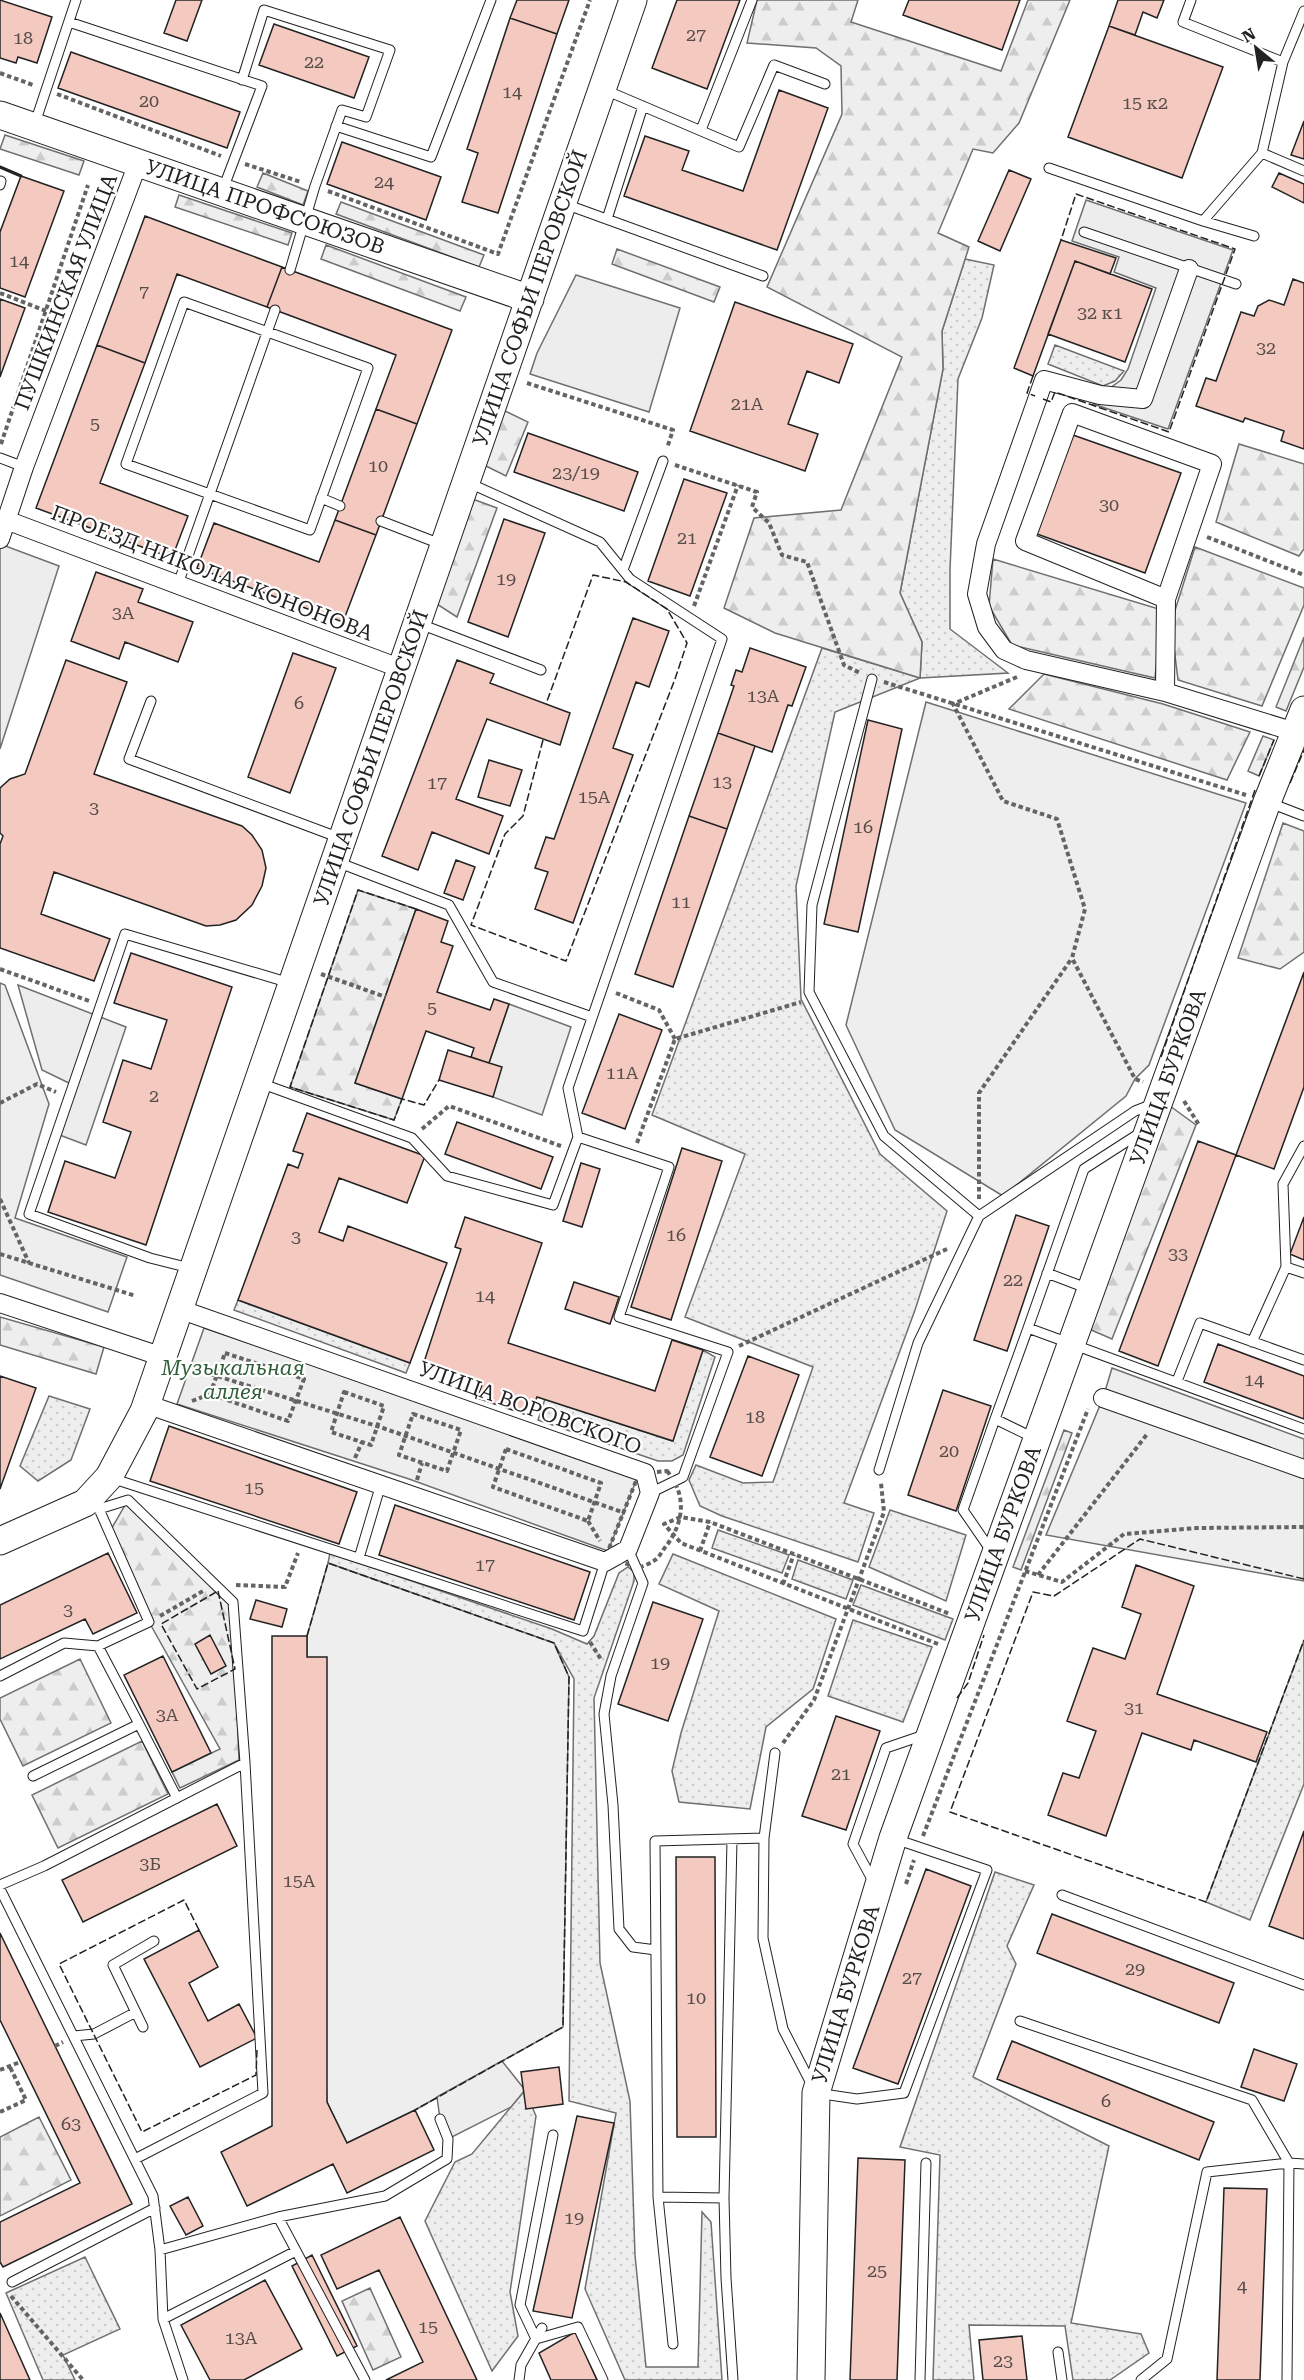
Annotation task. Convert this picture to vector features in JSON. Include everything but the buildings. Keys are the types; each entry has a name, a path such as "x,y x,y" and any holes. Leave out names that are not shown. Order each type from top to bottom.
{"street":[{"name":"УЛИЦА СОФЬИ ПЕРОВСКОЙ","path":"92,1506 146,1404 633,0"},
{"name":"УЛИЦА ПРОФСОЮЗОВ","path":"0,115 530,299"},
{"name":"ПУШКИНСКАЯ УЛИЦА","path":"0,539 24,467 138,163"},
{"path":"1189,269 1143,399 1100,395 1044,380 986,544 977,594 987,627 1004,650 1026,660 1300,721"},
{"path":"1165,692 1166,599 1212,464 1072,413 1024,541 1166,599"},
{"name":"ПРОЕЗД НИКОЛАЯ КОНОНОВА","path":"6,520 402,669"},
{"name":"УЛИЦА БУРКОВА","path":"812,2380 816,2093 893,1838 1162,1094 1259,795 1300,721"},
{"path":"0,1303 162,1357"},
{"name":"УЛИЦА ВОРОВСКОГО","path":"179,1309 645,1473 650,1493"},
{"path":"1103,1398 1304,1469"},
{"path":"146,1404 381,1484 607,1557 628,1549 650,1493"},
{"path":"0,1541 92,1506"}],"lane":[{"path":"34,127 76,0"},
{"path":"336,126 431,157 491,0"},
{"path":"701,130 752,0"},
{"path":"1191,0 1183,22 1283,62"},
{"path":"242,80 264,9 390,50 366,117 342,110 315,186 290,270"},
{"path":"1203,221 1262,153 1283,62 1304,11"},
{"path":"69,22 262,87 222,192"},
{"path":"603,90 739,147 774,65 825,84"},
{"path":"607,219 643,106"},
{"path":"1262,153 1304,171"},
{"path":"1049,168 1203,221 1254,236"},
{"path":"563,203 763,276"},
{"path":"1084,232 1236,284"},
{"path":"184,302 267,332 368,368 310,530 126,464 184,302"},
{"path":"178,584 275,310"},
{"path":"0,458 24,467"},
{"path":"623,570 663,461"},
{"path":"258,1082 412,1138 447,1176 553,1206 574,1150 578,1137 568,1088 722,639 630,579 600,542 466,482"},
{"path":"321,498 340,506"},
{"path":"381,521 444,546"},
{"path":"418,623 541,670"},
{"path":"872,678 812,905 809,992 884,1136 979,1216"},
{"path":"151,701 129,759 339,850 449,905 493,982 592,1017"},
{"path":"1259,795 1304,816"},
{"path":"193,1269 150,1258 29,1214 125,934 292,984"},
{"path":"879,1470 918,1343 979,1216 1162,1094"},
{"path":"995,1557 963,1510 1084,1169 1150,1127"},
{"path":"578,1137 669,1167 619,1317 728,1352 682,1477 650,1493"},
{"path":"1252,1342 1286,1266 1283,1184 1304,1145"},
{"path":"1286,1266 1304,1273"},
{"path":"1047,1273 1091,1290"},
{"path":"1177,1381 1200,1323 1304,1360"},
{"path":"1028,1328 1072,1342 1304,1429"},
{"path":"995,1419 1037,1439"},
{"path":"109,1477 583,1631 607,1557"},
{"path":"359,1558 381,1484"},
{"path":"0,1676 64,1643 98,1646 149,1622 92,1506 128,1500 233,1602 245,1762 263,2093 135,2159"},
{"path":"628,1549 643,1583 610,1676 604,1714 613,1805 619,1929 633,1947 656,1950"},
{"path":"98,1646 177,1798"},
{"path":"33,1776 139,1724"},
{"path":"878,1889 852,1844 886,1748 932,1732"},
{"path":"775,1753 764,1838 763,1938 783,2029 816,2093 857,2100 903,2093 987,1870 893,1838"},
{"path":"183,2380 163,2319 160,2250 153,2196 0,1887 245,1762"},
{"path":"673,2344 658,2197 655,1841 764,1838"},
{"path":"732,1840 724,2198 726,2278 733,2380"},
{"path":"1062,1895 1304,1985"},
{"path":"143,2027 113,1965 154,1941"},
{"path":"74,2036 94,2034 136,2012"},
{"path":"1020,2021 1252,2100 1289,2163 1287,2380"},
{"path":"160,2250 278,2217 385,2196 447,2159 448,2139 440,2119"},
{"path":"536,2338 520,2305 553,2135"},
{"path":"920,2380 926,2163"},
{"path":"1141,2380 1167,2359 1207,2172 1289,2163 1304,2164"},
{"path":"658,2197 724,2198"},
{"path":"12,2282 155,2208"},
{"path":"278,2217 366,2380"},
{"path":"163,2319 296,2251"},
{"path":"536,2338 578,2327 603,2380"},
{"path":"519,2380 520,2365 542,2328"},
{"path":"1059,2352 1062,2380"}],"path":[{"path":"0,73 233,161 315,186 498,254 590,0"},
{"path":"0,448 88,185"},
{"path":"0,293 46,311"},
{"path":"526,383 673,430 663,461 757,492 752,507 769,523 782,555 807,562 844,664 872,678 953,704 1248,795 1259,795"},
{"path":"690,618 738,485"},
{"path":"1190,531 1304,574"},
{"path":"953,704 1046,665"},
{"path":"953,704 1003,801 1057,819 1085,909 1072,958 979,1093 979,1216"},
{"path":"1072,958 1135,1079 1162,1094 1200,1125"},
{"path":"0,969 101,1005"},
{"path":"321,974 386,997"},
{"path":"602,988 659,1010 675,1039 633,1155"},
{"path":"675,1039 813,999"},
{"path":"0,1103 37,1084 69,1098"},
{"path":"412,1138 449,1106 574,1150"},
{"path":"0,1199 29,1263"},
{"path":"728,1352 968,1239"},
{"path":"0,1254 136,1296"},
{"path":"198,1397 210,1394 288,1421 304,1379 225,1353 210,1394"},
{"path":"191,1366 377,1426 624,1512"},
{"path":"344,1392 384,1406 371,1445 331,1432 337,1413 344,1392"},
{"path":"904,1890 1093,1395 1103,1398"},
{"path":"413,1414 461,1430 447,1471 399,1455 405,1436 413,1414"},
{"path":"1038,1575 1159,1418"},
{"path":"588,1521 601,1483 506,1449 493,1487 588,1521 607,1557"},
{"path":"775,1753 814,1700 884,1512 879,1470"},
{"path":"945,1647 681,1544 663,1524 681,1517 710,1522 955,1616"},
{"path":"700,1551 710,1522"},
{"path":"1025,1571 1062,1582 1124,1534 1197,1528 1304,1527"},
{"path":"149,1622 215,1584 285,1587 302,1540"},
{"path":"783,1584 794,1554"},
{"path":"583,1631 610,1676"},
{"path":"0,2070 20,2062"},
{"path":"0,2112 26,2100 9,2065"},
{"path":"8,2292 83,2380"}],"green space":[{"path":"757,0 858,0 851,22 1001,71 1028,0 1070,0 1019,123 993,153 973,149 938,233 969,247 942,331 943,369 900,593 922,642 920,678 775,633 724,608 754,518 841,510 902,357 767,287 842,114 841,66 816,48 747,43"},
{"path":"5,135 84,161 79,175 0,149"},
{"path":"263,173 308,191 303,205 257,187"},
{"path":"179,195 292,233 288,245 175,207"},
{"path":"341,202 484,255 479,267 336,214"},
{"path":"326,245 466,297 460,311 321,259"},
{"path":"617,249 720,287 714,302 612,264"},
{"path":"965,259 994,265 982,318 958,379 950,570 950,629 1008,673 920,678 922,642 900,593 943,369 942,331"},
{"path":"1055,345 1124,371 1115,381 1103,386 1048,364"},
{"path":"499,408 528,422 506,476 482,464"},
{"path":"1239,444 1304,464 1304,549 1299,556 1216,522"},
{"path":"467,497 497,508 457,617 429,599"},
{"path":"1195,547 1304,588 1304,605 1262,706 1178,680 1171,623"},
{"path":"993,559 1162,610 1155,678 1012,645 989,606"},
{"path":"1304,637 1304,667 1286,711 1276,707"},
{"path":"822,648 920,678 835,712 796,886 801,999 880,1154 947,1211 915,1310 844,1503 874,1513 858,1562 722,1516 700,1506 689,1480 696,1465 743,1483 773,1482 813,1367 685,1317 745,1154 652,1115"},
{"path":"1044,674 1163,704 1250,732 1227,780 1009,709"},
{"path":"926,702 1246,803 1149,1065 1135,1079 1126,1096 1003,1196 895,1130 846,1025"},
{"path":"1263,736 1274,740 1259,776 1248,771"},
{"path":"1283,823 1304,831 1304,952 1280,969 1238,958"},
{"path":"358,890 416,909 355,1083 402,1099 394,1120 290,1087"},
{"path":"0,983 5,985 49,1104 15,1218 127,1257 108,1312 0,1275"},
{"path":"1170,1106 1196,1125 1112,1339 1089,1329"},
{"path":"238,1300 410,1363 406,1373 234,1310"},
{"path":"0,1317 104,1347 96,1374 0,1345"},
{"name":"Музыкальная аллея","path":"204,1328 638,1476 608,1551 409,1479 177,1404"},
{"path":"703,1350 715,1357 683,1455 672,1461 658,1461 538,1420 545,1399 672,1441"},
{"path":"1112,1368 1304,1439 1304,1581 1046,1535 1103,1398"},
{"path":"49,1396 90,1409 71,1460 38,1481 20,1466"},
{"path":"1064,1430 1072,1433 1021,1570 1013,1567"},
{"path":"128,1500 233,1602 239,1760 180,1788 172,1772 220,1749 149,1622 109,1533"},
{"path":"890,1510 966,1535 946,1601 869,1567"},
{"path":"718,1530 789,1555 782,1573 712,1548"},
{"path":"330,1553 552,1629 587,1644 594,1636 619,1573 628,1567 634,1572 634,1581 594,1698 600,1963 630,2101 635,2255 646,2367 698,2367 702,2212 711,2222 722,2380 625,2380 585,2289 616,2113 569,2101 574,1679 554,1643 328,1563"},
{"path":"673,1554 836,1619 813,1689 766,1727 750,1809 679,1802 672,1771 681,1733 719,1611 659,1584"},
{"path":"798,1560 853,1580 846,1599 792,1579"},
{"path":"328,1563 554,1643 569,1677 563,2027 415,2110 347,2143 327,2102 307,1657 307,1636"},
{"path":"861,1585 953,1619 945,1640 853,1605"},
{"path":"853,1620 932,1647 903,1722 828,1696"},
{"path":"1304,1640 1304,1784 1250,1920 1206,1902"},
{"path":"80,1659 111,1723 23,1766 0,1719 0,1698"},
{"path":"142,1741 168,1794 58,1848 32,1795"},
{"path":"995,1872 1034,1885 1007,1946 1016,1964 973,2077 1109,2146 1071,2323 1141,2334 1149,2353 1110,2380 1073,2380 1065,2326 969,2325 974,2380 933,2380 940,2155 900,2147"},
{"path":"525,2090 536,2116 510,2292 518,2336 492,2371 425,2221 455,2162 472,2154"},
{"path":"39,2117 71,2180 0,2216 0,2137"},
{"path":"85,2257 120,2329 63,2355 75,2380 43,2380 6,2293"},
{"path":"370,2288 401,2357 373,2370 342,2301"}],"shaded area":[{"path":"1086,200 1233,250 1168,429 1093,404 1099,387 1110,388 1121,380 1128,369 1156,288 1114,272 1119,257 1072,241"},
{"path":"576,275 680,308 649,412 530,374 537,353"},
{"path":"0,544 59,566 0,749"},
{"path":"18,985 126,1027 86,1145 57,1134 73,1085 42,1070"},
{"path":"509,1004 571,1027 542,1115 493,1097 489,1063"},
{"path":"502,2061 525,2090 511,2107 448,2139 440,2119 437,2097"}],"fence":[{"path":"1043,399 1051,402 1055,392 1169,432 1235,249 1076,194 1061,240"},
{"path":"1033,376 1027,393 1035,396"},
{"path":"543,740 523,816 505,834 471,925 566,961 687,643 667,609 626,582 593,575 546,704"},
{"path":"1259,776 1274,740"},
{"path":"1290,783 1304,750"},
{"path":"1161,1057 1255,790"},
{"path":"416,909 358,890 290,1087 394,1120 402,1099 424,1105 439,1080"},
{"path":"1304,1579 1140,1539 1054,1596 1033,1592 950,1812 1206,1902 1304,1640"},
{"path":"307,1636 328,1563 554,1643 569,1677 563,2027 415,2110"},
{"path":"218,1591 235,1669 197,1689 161,1624 218,1591"},
{"path":"957,1698 968,1683 984,1635"},
{"path":"199,1930 184,1900 59,1964 142,2132 256,2075 257,2050"}],"wall":[{"path":"0,167 21,176"}]}
